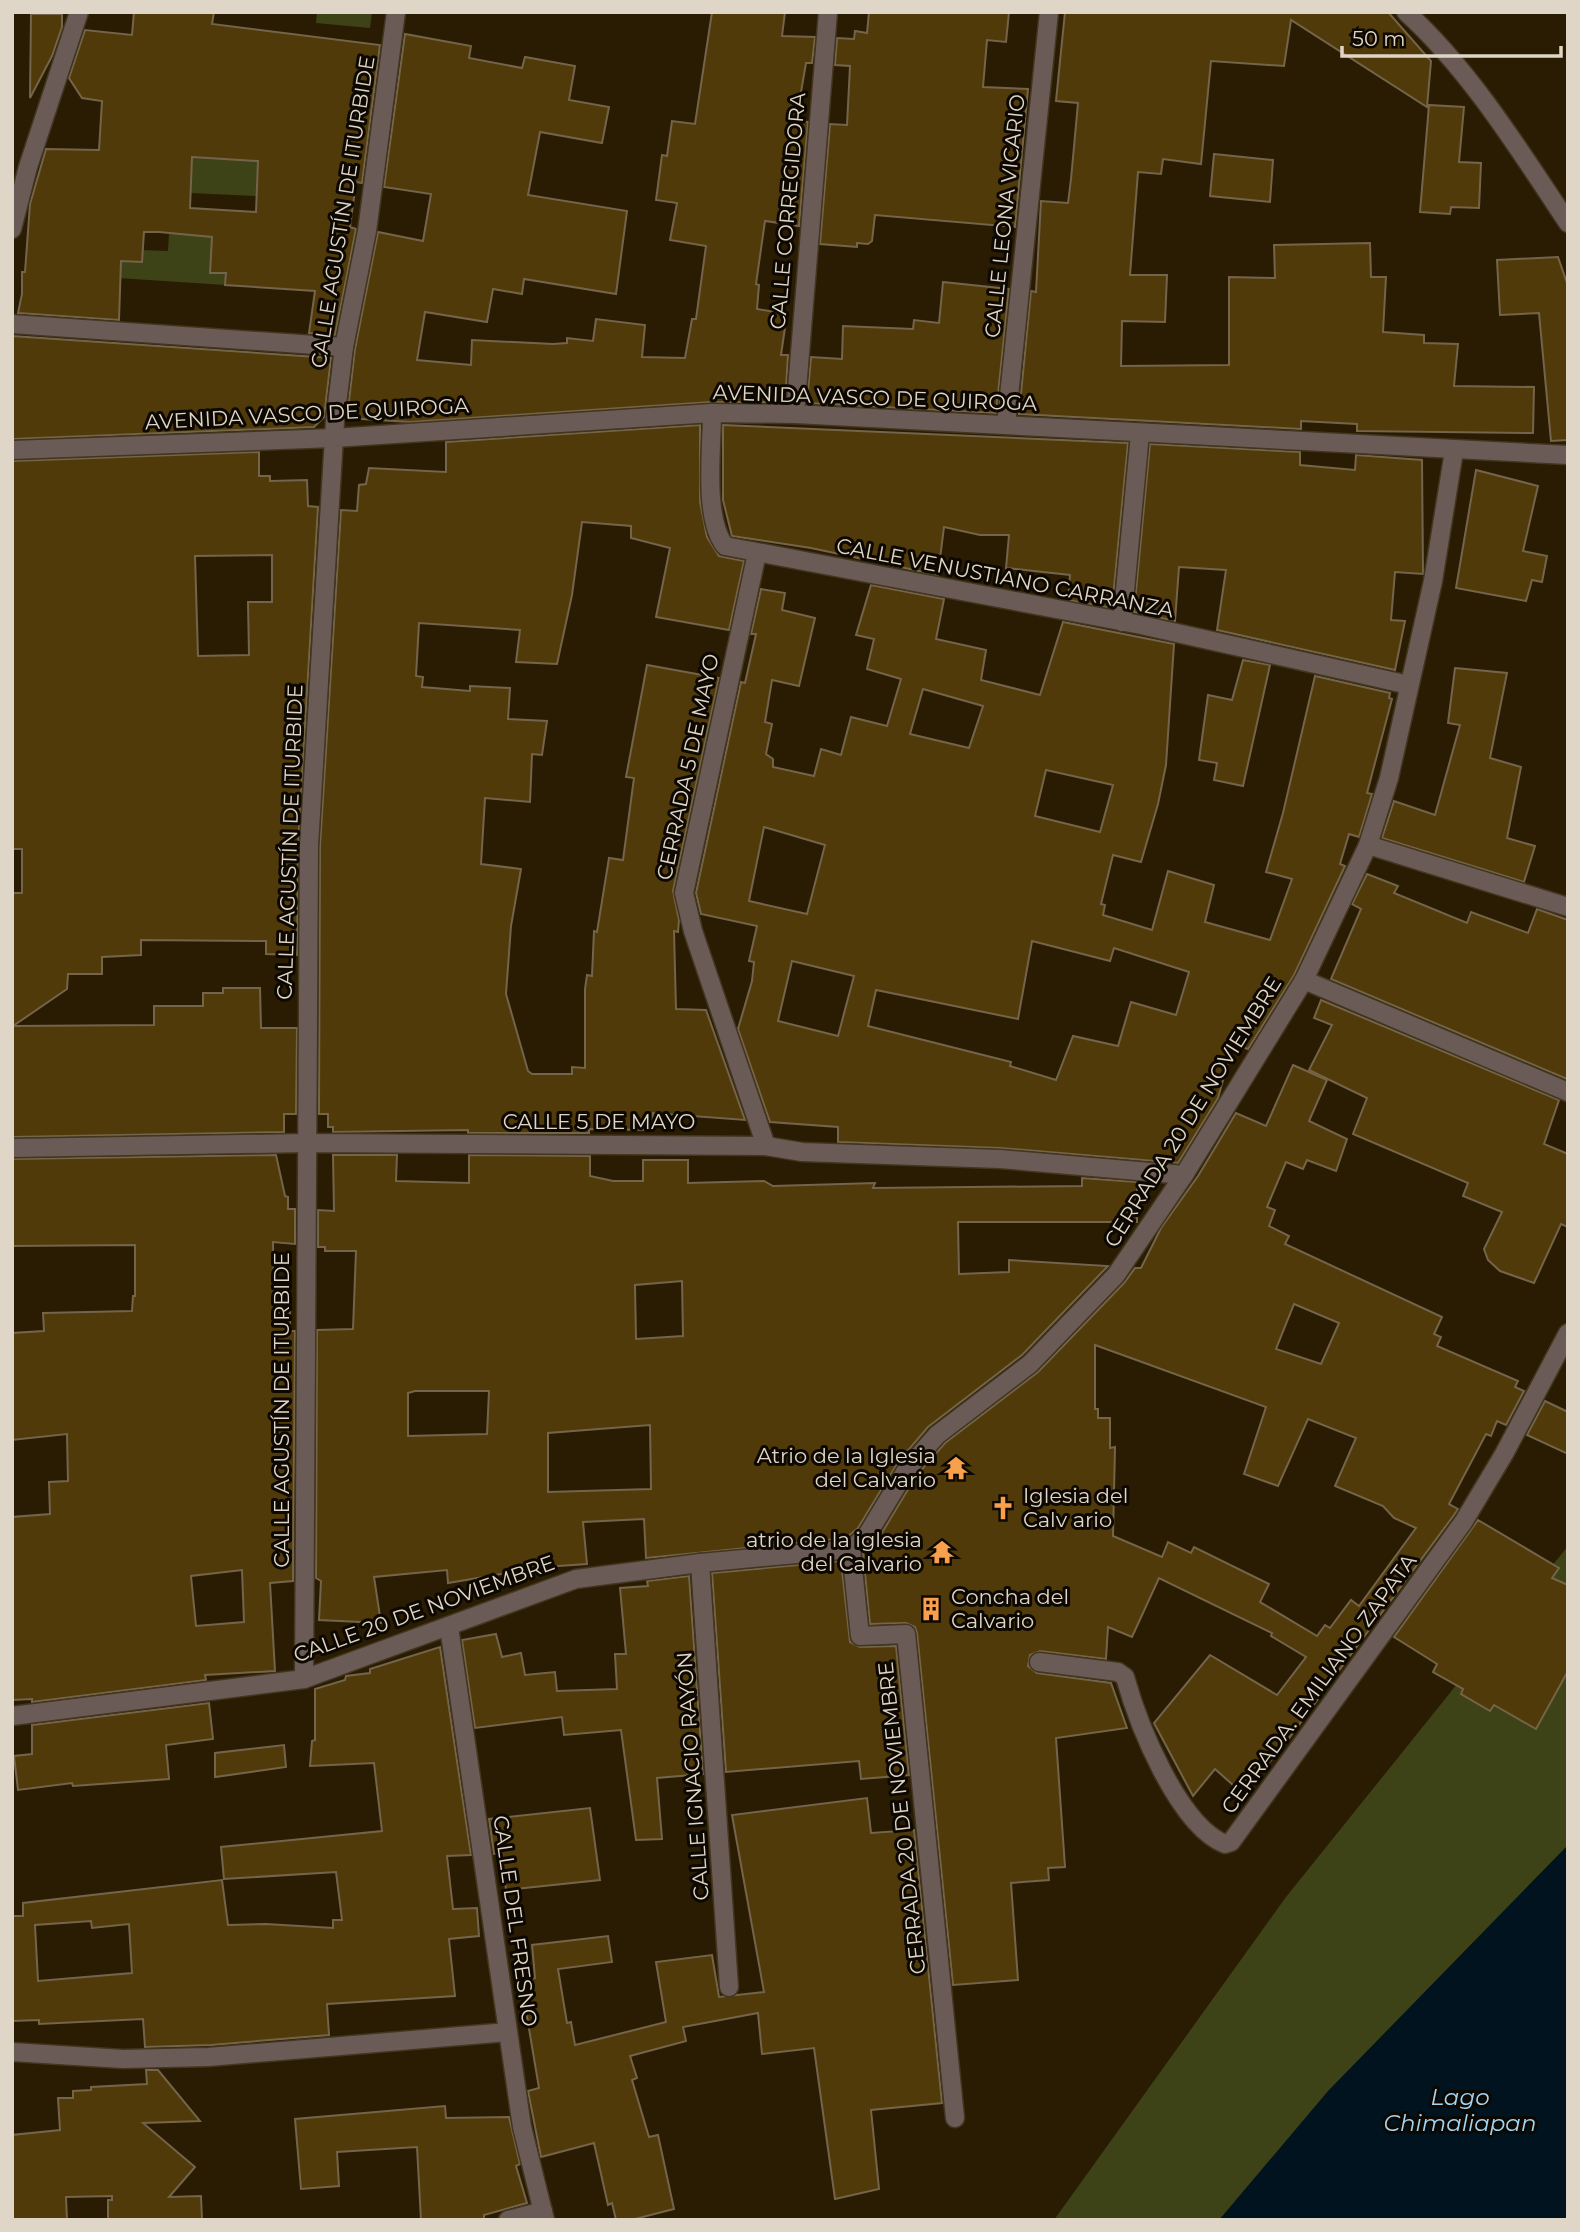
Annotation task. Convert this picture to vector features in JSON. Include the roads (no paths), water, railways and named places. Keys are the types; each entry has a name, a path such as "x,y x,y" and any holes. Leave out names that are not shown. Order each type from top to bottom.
{"street":[{"path":"12,229 28,167 79,12"},
{"name":"CALLE AGUSTÍN DE ITURBIDE","path":"304,1679 309,846 334,438 344,347 367,231 396,12"},
{"name":"CALLE CORREGIDORA","path":"795,414 828,12"},
{"name":"CALLE LEONA VICARIO","path":"1006,425 1049,12"},
{"path":"1406,12 1427,31 1498,117 1568,223"},
{"path":"12,324 344,347"},
{"name":"AVENIDA VASCO DE QUIROGA","path":"12,450 334,438 712,414 795,414 1568,455"},
{"name":"CALLE VENUSTIANO CARRANZA","path":"712,414 713,520 725,546 1122,622 1409,685"},
{"path":"1122,622 1140,434"},
{"name":"CERRADA 20 DE NOVIEMBRE","path":"955,2118 906,1634 860,1636 851,1549 867,1535 907,1469 937,1435 1030,1364 1116,1275 1184,1175 1304,980 1368,845 1389,778 1433,581 1454,451"},
{"name":"CERRADA 5 DE MAYO","path":"757,554 684,893 693,931 766,1146"},
{"path":"1368,845 1568,907"},
{"path":"1304,980 1568,1092"},
{"name":"CALLE 5 DE MAYO","path":"12,1148 306,1143 766,1146 802,1152 1000,1159 1184,1175"},
{"name":"CERRADA. EMILIANO ZAPATA","path":"1039,1662 1118,1672 1125,1677 1157,1763 1207,1834 1225,1844 1231,1842 1464,1521 1504,1454 1568,1333"},
{"name":"CALLE 20 DE NOVIEMBRE","path":"12,1716 304,1679 576,1579 699,1563 851,1549"},
{"name":"CALLE IGNACIO RAYÓN","path":"699,1563 729,1987"},
{"name":"CALLE DEL FRESNO","path":"449,1627 522,2127 545,2215"},
{"path":"12,2052 123,2059 208,2057 508,2032"},
{"path":"508,2220 545,2215"}],"water":[{"name":"Lago Chimaliapan","path":"1568,1845 1568,2220 1219,2220 1328,2091"}],"place":[{"name":"Atrio de la Iglesia del Calvario","path":"956,1468"},
{"name":"Iglesia del Calv ario","path":"1003,1508"},
{"name":"atrio de la iglesia del Calvario","path":"942,1552"},
{"name":"Concha del Calvario","path":"931,1609"}]}
